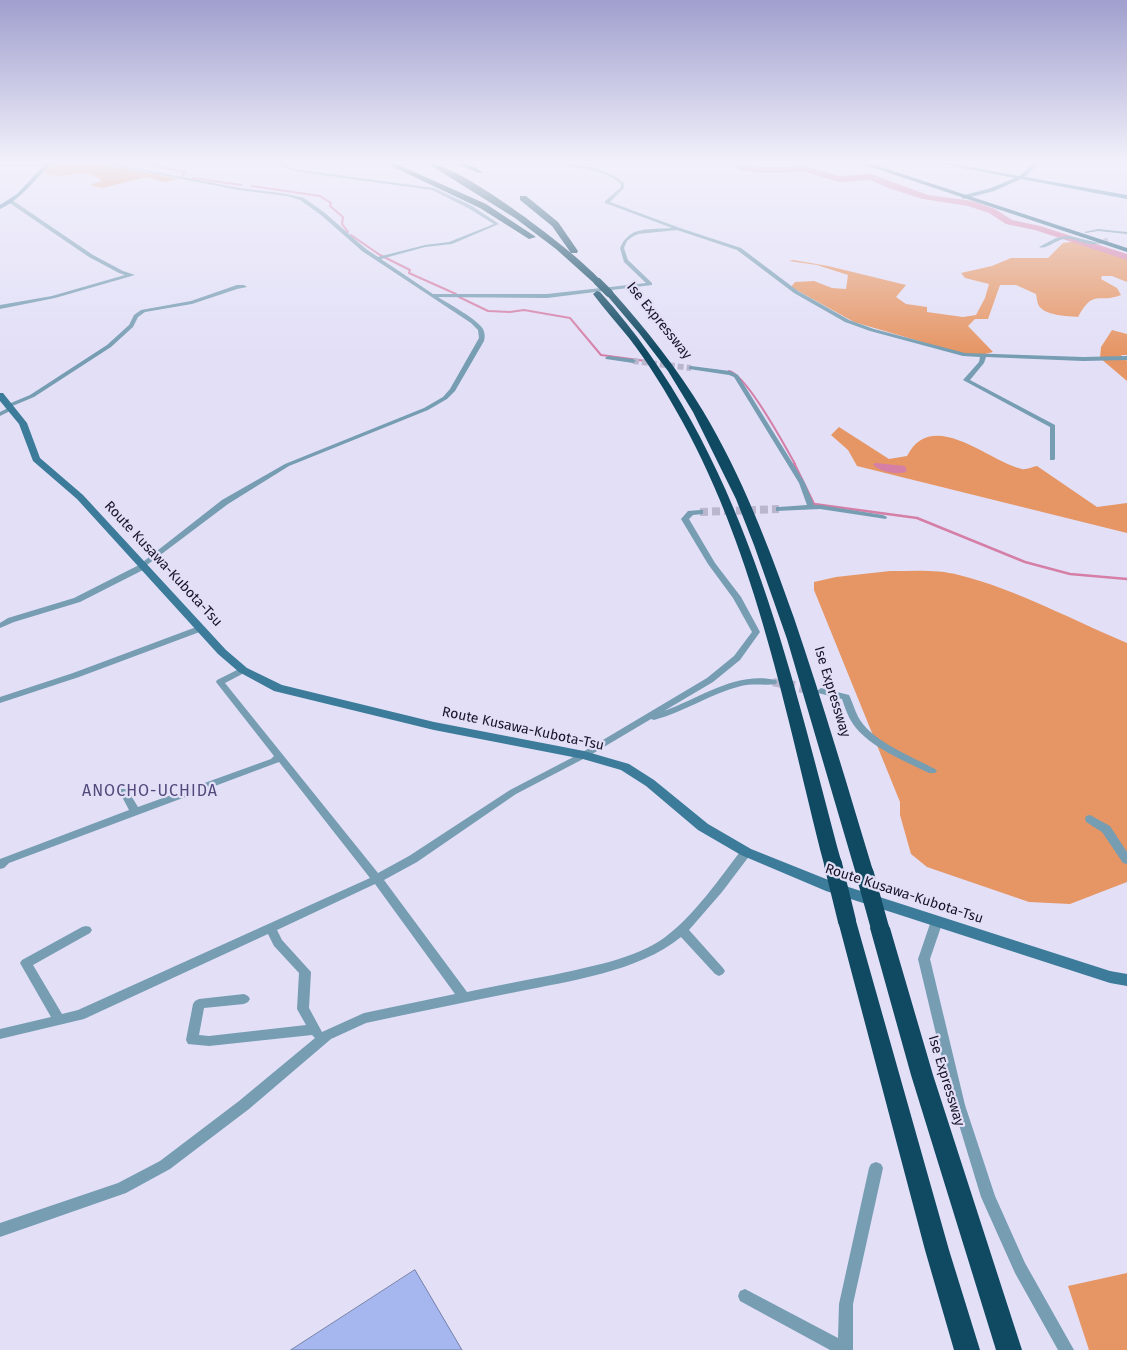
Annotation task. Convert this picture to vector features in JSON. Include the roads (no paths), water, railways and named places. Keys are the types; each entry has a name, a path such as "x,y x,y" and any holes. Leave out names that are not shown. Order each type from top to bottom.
{"highway":[{"path":"515,226 544,244"},
{"name":"Ise Expressway","path":"520,226 544,244 586,283 605,288 678,404 716,478 743,546 762,602 937,1250 967,1350"},
{"name":"Ise Expressway","path":"533,226 548,237 605,288 629,313 671,366 717,444 749,512 771,571 814,700 922,1074 1009,1350"},
{"path":"556,226 566,242 605,288"}],"main road":[{"path":"1057,226 1127,249"},
{"name":"Route Kusawa-Kubota-Tsu","path":"0,395 6,410 23,422 36,459 54,477 80,497 222,652 243,670 278,688 355,708 434,726 584,755 625,767 650,783 703,827 746,852 831,887 1110,977 1127,980"}],"street":[{"path":"0,307 53,297 132,275 121,272 91,256 47,226"},
{"path":"0,626 11,620 76,600 143,565 225,502 287,465 426,409 449,395 458,383 479,344 482,332 473,322 358,245 337,226"},
{"path":"379,258 424,246 450,243 492,226"},
{"path":"670,226 739,249 787,287 847,322 954,354 1083,359 1127,358"},
{"path":"434,296 547,296 650,284 626,261 622,248 626,239 630,234 639,231 678,229"},
{"path":"1102,231 1102,234 1112,238 1110,239"},
{"path":"1086,232 1127,233"},
{"path":"1041,247 1069,237 1091,244 1097,243"},
{"path":"6,410 32,396 109,346 131,326 136,316 143,312 192,302 237,287 244,287"},
{"path":"983,356 982,362 966,380 1053,426 1052,459"},
{"path":"608,358 633,361"},
{"path":"691,368 730,373 736,376 802,483 811,507"},
{"path":"779,509 827,507 883,517"},
{"path":"0,1034 80,1015 378,879 413,859 513,792 649,718 725,669 737,658 756,632 751,619 712,564 685,519 691,513 700,512"},
{"path":"0,700 59,681 202,628"},
{"path":"243,670 220,682 378,879 464,997"},
{"path":"649,718 677,710 744,681 762,680 773,682"},
{"path":"821,691 846,697 857,724 886,746 932,771"},
{"path":"0,865 6,860 274,761 279,756"},
{"path":"124,791 135,812"},
{"path":"1090,819 1106,829 1127,860"},
{"path":"244,999 199,1004 192,1040 209,1041 327,1035 364,1018 598,970 641,955 667,942 682,930 736,867 746,852"},
{"path":"937,921 924,959 959,1105 988,1197 1020,1268 1066,1350"},
{"path":"270,928 278,943 305,972 303,1009 318,1035"},
{"path":"59,1020 26,963 86,930"},
{"path":"682,930 719,971"},
{"path":"0,1230 121,1188 165,1164 236,1111 318,1035"},
{"path":"745,1296 845,1350 846,1304 876,1168"}],"waterway":[{"path":"344,226 348,232"},
{"path":"1028,226 1127,257"},
{"path":"351,235 380,255 410,270 409,273 456,294"},
{"path":"459,297 488,311 510,312 524,310 570,318 601,355 646,361"},
{"path":"729,371 737,375 755,397 795,464"},
{"path":"794,463 814,504 917,518 1025,562 1070,574 1127,579"}],"tunnel":[{"path":"1097,243 1110,239"},
{"path":"633,361 691,368"},
{"path":"700,512 779,509"},
{"path":"773,682 791,686"},
{"path":"785,684 812,690"}],"district":[{"name":"ANOCHO-UCHIDA","path":"150,792"}]}
